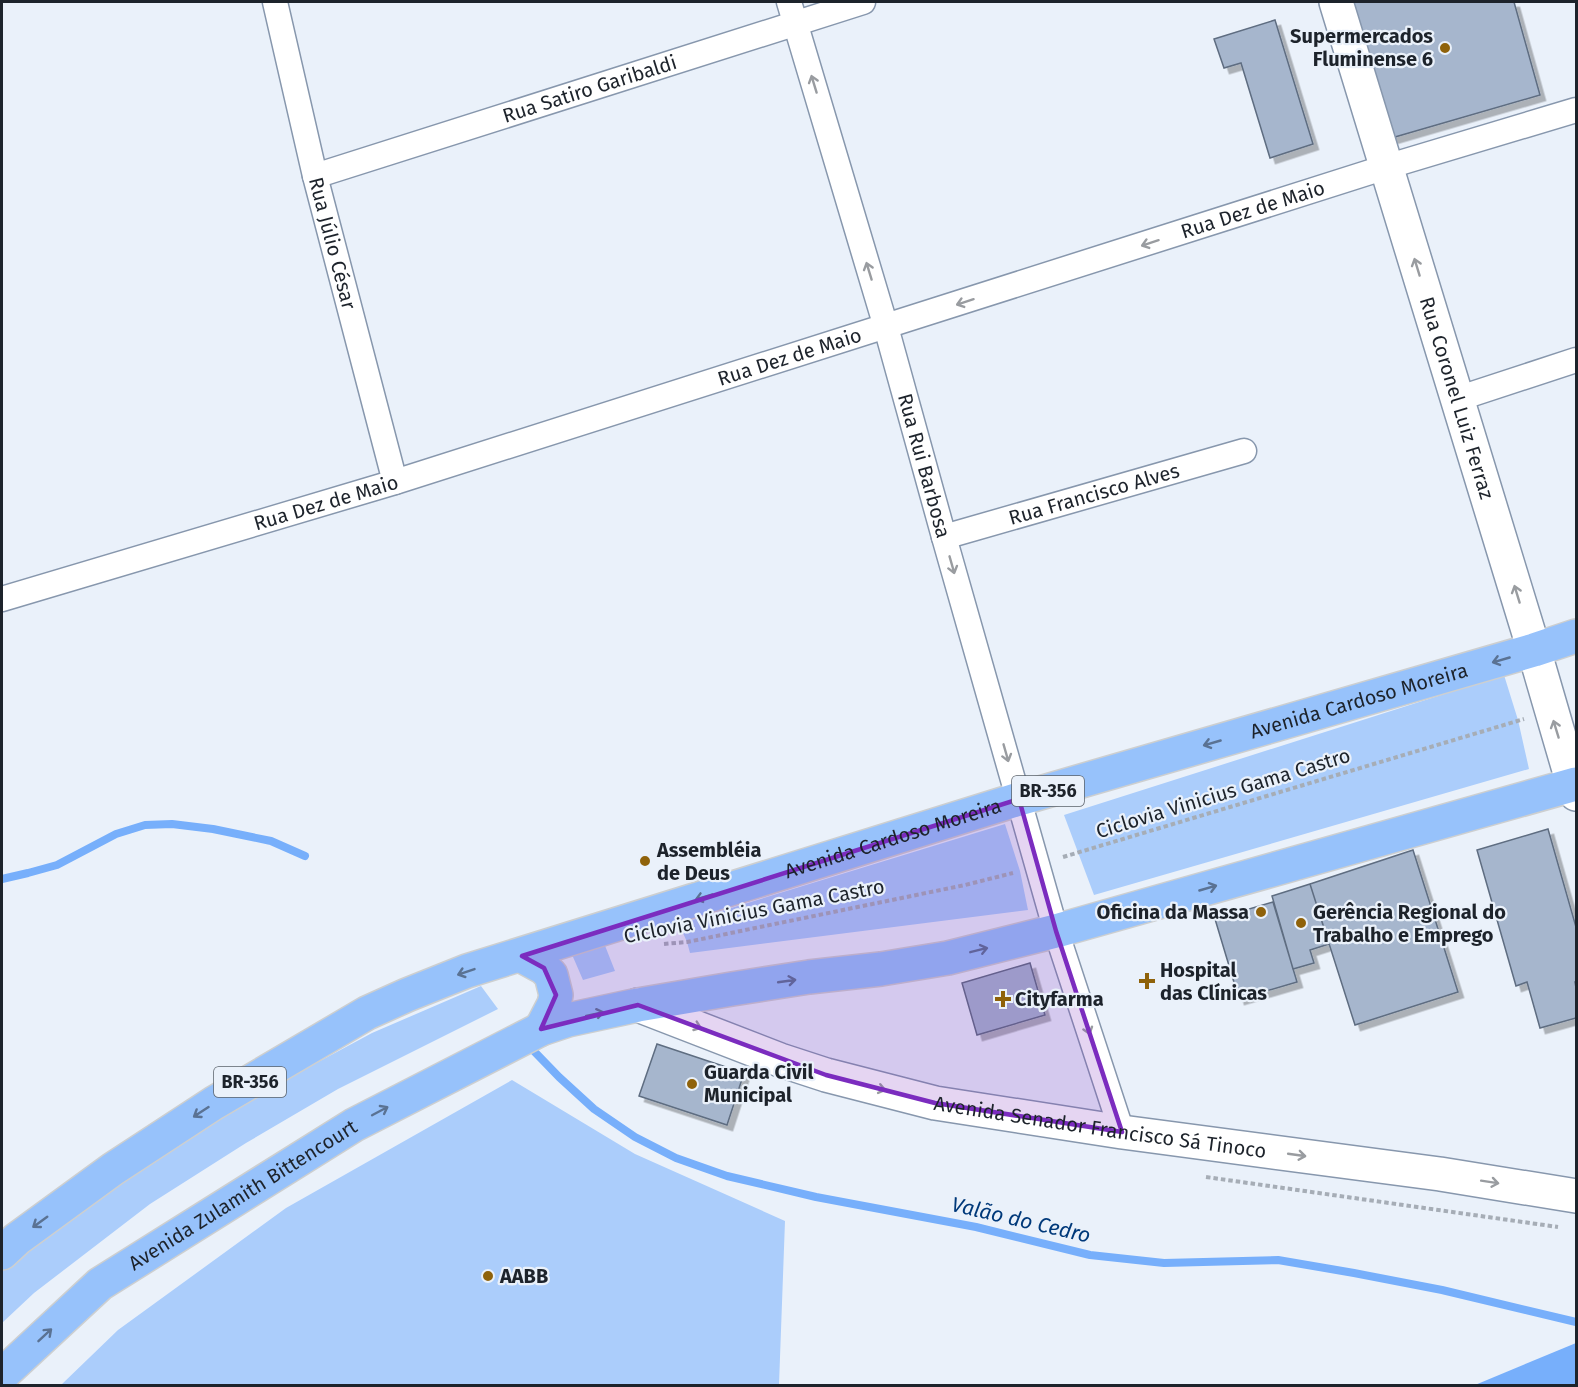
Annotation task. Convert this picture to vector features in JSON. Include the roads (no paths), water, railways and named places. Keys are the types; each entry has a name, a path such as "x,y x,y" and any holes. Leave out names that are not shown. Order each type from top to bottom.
{"highway":[{"name":"Avenida Cardoso Moreira","path":"522,956 657,911 1019,800 1576,636"},
{"path":"540,1029 568,1020 638,1005 809,977 881,969 948,958 1056,931 1575,788"},
{"path":"522,956 544,968 551,975 556,995 554,1004 540,1029"},
{"name":"BR-356","path":"2,1253 17,1239 114,1168 214,1103 367,1013 406,994 467,971 522,956"},
{"name":"Avenida Zulamith Bittencourt","path":"2,1375 100,1284 354,1125 540,1029"}],"street":[{"name":"Rua Júlio César","path":"275,2 315,176 394,482"},
{"name":"Rua Satiro Garibaldi","path":"315,176 792,13 863,2"},
{"name":"Rua Coronel Luiz Ferraz","path":"1336,2 1575,788"},
{"name":"Rua Rui Barbosa","path":"792,13 886,327 1056,931 1122,1132"},
{"name":"Rua Dez de Maio","path":"2,599 394,482 1576,110"},
{"path":"1457,399 1576,360"},
{"name":"Rua Francisco Alves","path":"944,537 1244,451"},
{"name":"Avenida Senador Francisco Sá Tinoco","path":"638,1005 780,1060 826,1075 935,1102 1122,1132 1440,1174 1576,1196"}],"waterway":[{"name":"Valão do Cedro","path":"2,879 57,865 116,834 145,825 172,824 213,829 271,841 305,856"},
{"name":"Valão do Cedro","path":"528,1045 594,1109 635,1137 676,1158 727,1176 816,1197 976,1227 1090,1255 1164,1263 1278,1260 1442,1290 1576,1322"}],"place":[{"name":"Supermercados Fluminense 6","path":"1445,48"},
{"name":"Assembléia de Deus","path":"645,861"},
{"name":"Oficina da Massa","path":"1261,912"},
{"name":"Gerência Regional do Trabalho e Emprego","path":"1301,923"},
{"name":"Hospital das Clínicas","path":"1147,981"},
{"name":"Cityfarma","path":"1003,999"},
{"name":"Guarda Civil Municipal","path":"692,1084"},
{"name":"AABB","path":"488,1276"}]}
